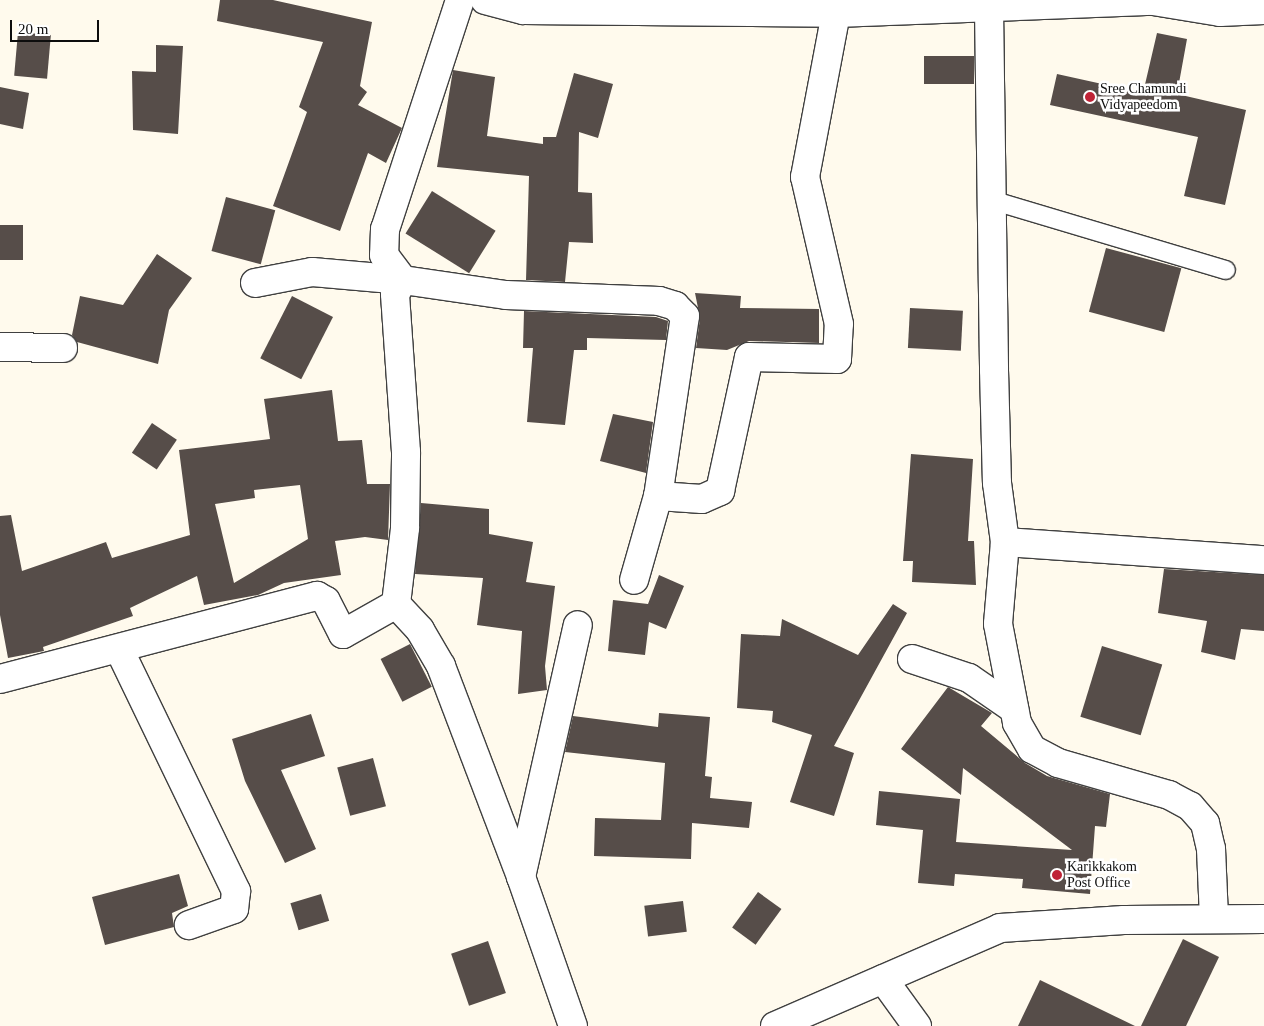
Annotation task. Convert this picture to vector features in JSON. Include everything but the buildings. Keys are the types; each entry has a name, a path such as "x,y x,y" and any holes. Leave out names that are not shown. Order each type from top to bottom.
{"street":[{"path":"403,280 384,255 385,229 460,0"},
{"path":"493,0 523,10 836,13 1153,1 1220,12 1264,10"},
{"path":"989,8 997,483 1005,542 998,624 1014,709 1032,749 1058,763 1168,795 1190,806 1205,823 1211,849 1214,919"},
{"path":"658,496 702,499 720,492 749,357 837,360 840,324 805,178 836,13"},
{"path":"255,283 312,272 403,280 506,295 659,301 675,306 684,316 683,333 658,496 634,580"},
{"path":"403,280 395,294 406,452 405,528 396,604 420,630 442,666 521,877 573,1026"},
{"path":"0,347 63,348"},
{"path":"1005,542 1264,560"},
{"path":"0,679 120,650 317,596 326,601 343,634 396,604"},
{"path":"521,877 578,624"},
{"path":"120,650 236,891 234,909 189,925"},
{"path":"912,659 969,678 1014,709"},
{"path":"776,1026 1000,928 1214,919 1264,919"},
{"path":"883,979 917,1026"}],"lane":[{"path":"991,200 1226,270"}],"place":[{"name":"Sree Chamundi Vidyapeedom","path":"1090,97"},
{"name":"Karikkakom Post Office","path":"1057,875"}]}
